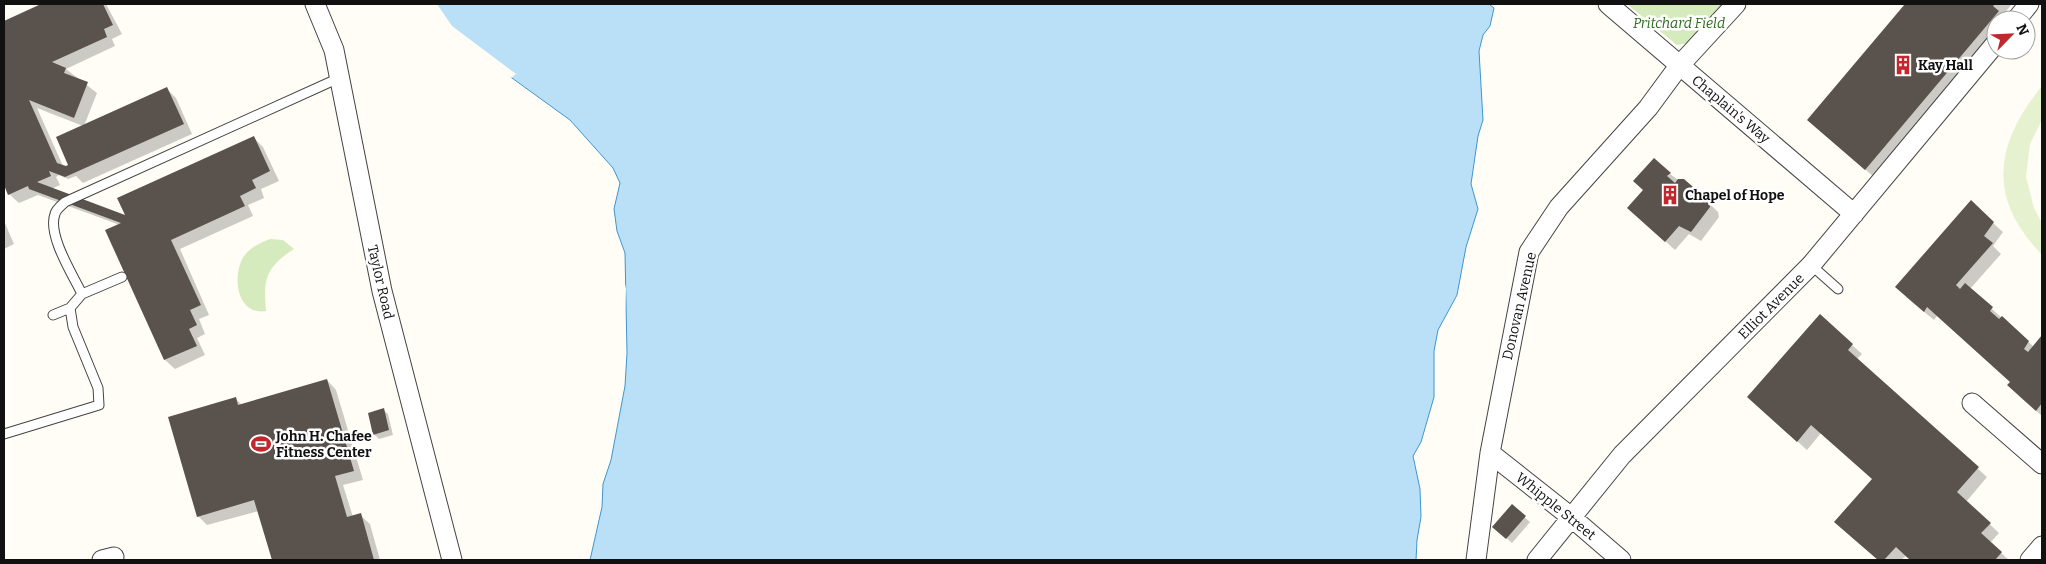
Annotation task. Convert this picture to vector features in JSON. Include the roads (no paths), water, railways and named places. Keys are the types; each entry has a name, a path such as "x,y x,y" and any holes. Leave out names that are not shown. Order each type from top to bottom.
{"street":[{"name":"Taylor Road","path":"315,4 329,34 382,291 452,560"},
{"name":"Chaplain's Way","path":"1608,4 1854,214"},
{"name":"Donovan Avenue","path":"1476,560 1490,453 1529,252 1559,207 1648,108 1679,66 1736,4"},
{"name":"Elliot Avenue","path":"1537,560 1622,455 1811,265 1986,55"},
{"path":"1972,403 2042,464"},
{"name":"Whipple Street","path":"1490,453 1571,517 1621,560"},
{"path":"2030,560 2042,546"}],"lane":[{"path":"82,294 60,248 53,226 55,213 65,202 339,78"},
{"path":"1811,265 1838,289"},
{"path":"53,316 70,308 82,294 122,277"},
{"path":"4,434 99,405 98,388 79,344 70,308"}],"water":[{"path":"431,4 1489,4 1494,8 1490,26 1483,35 1479,51 1483,120 1478,136 1471,184 1478,209 1466,247 1457,295 1438,330 1434,351 1434,397 1421,442 1413,456 1420,489 1421,517 1416,560 590,560 602,507 603,484 611,460 625,386 627,353 625,253 617,231 614,209 620,183 613,168 570,120 483,57 448,27"}],"place":[{"name":"Kay Hall","path":"1903,65"},
{"name":"Chapel of Hope","path":"1670,195"},
{"name":"John H. Chafee Fitness Center","path":"261,444"}],"park label":[{"name":"Pritchard Field","path":"1679,23"}]}
